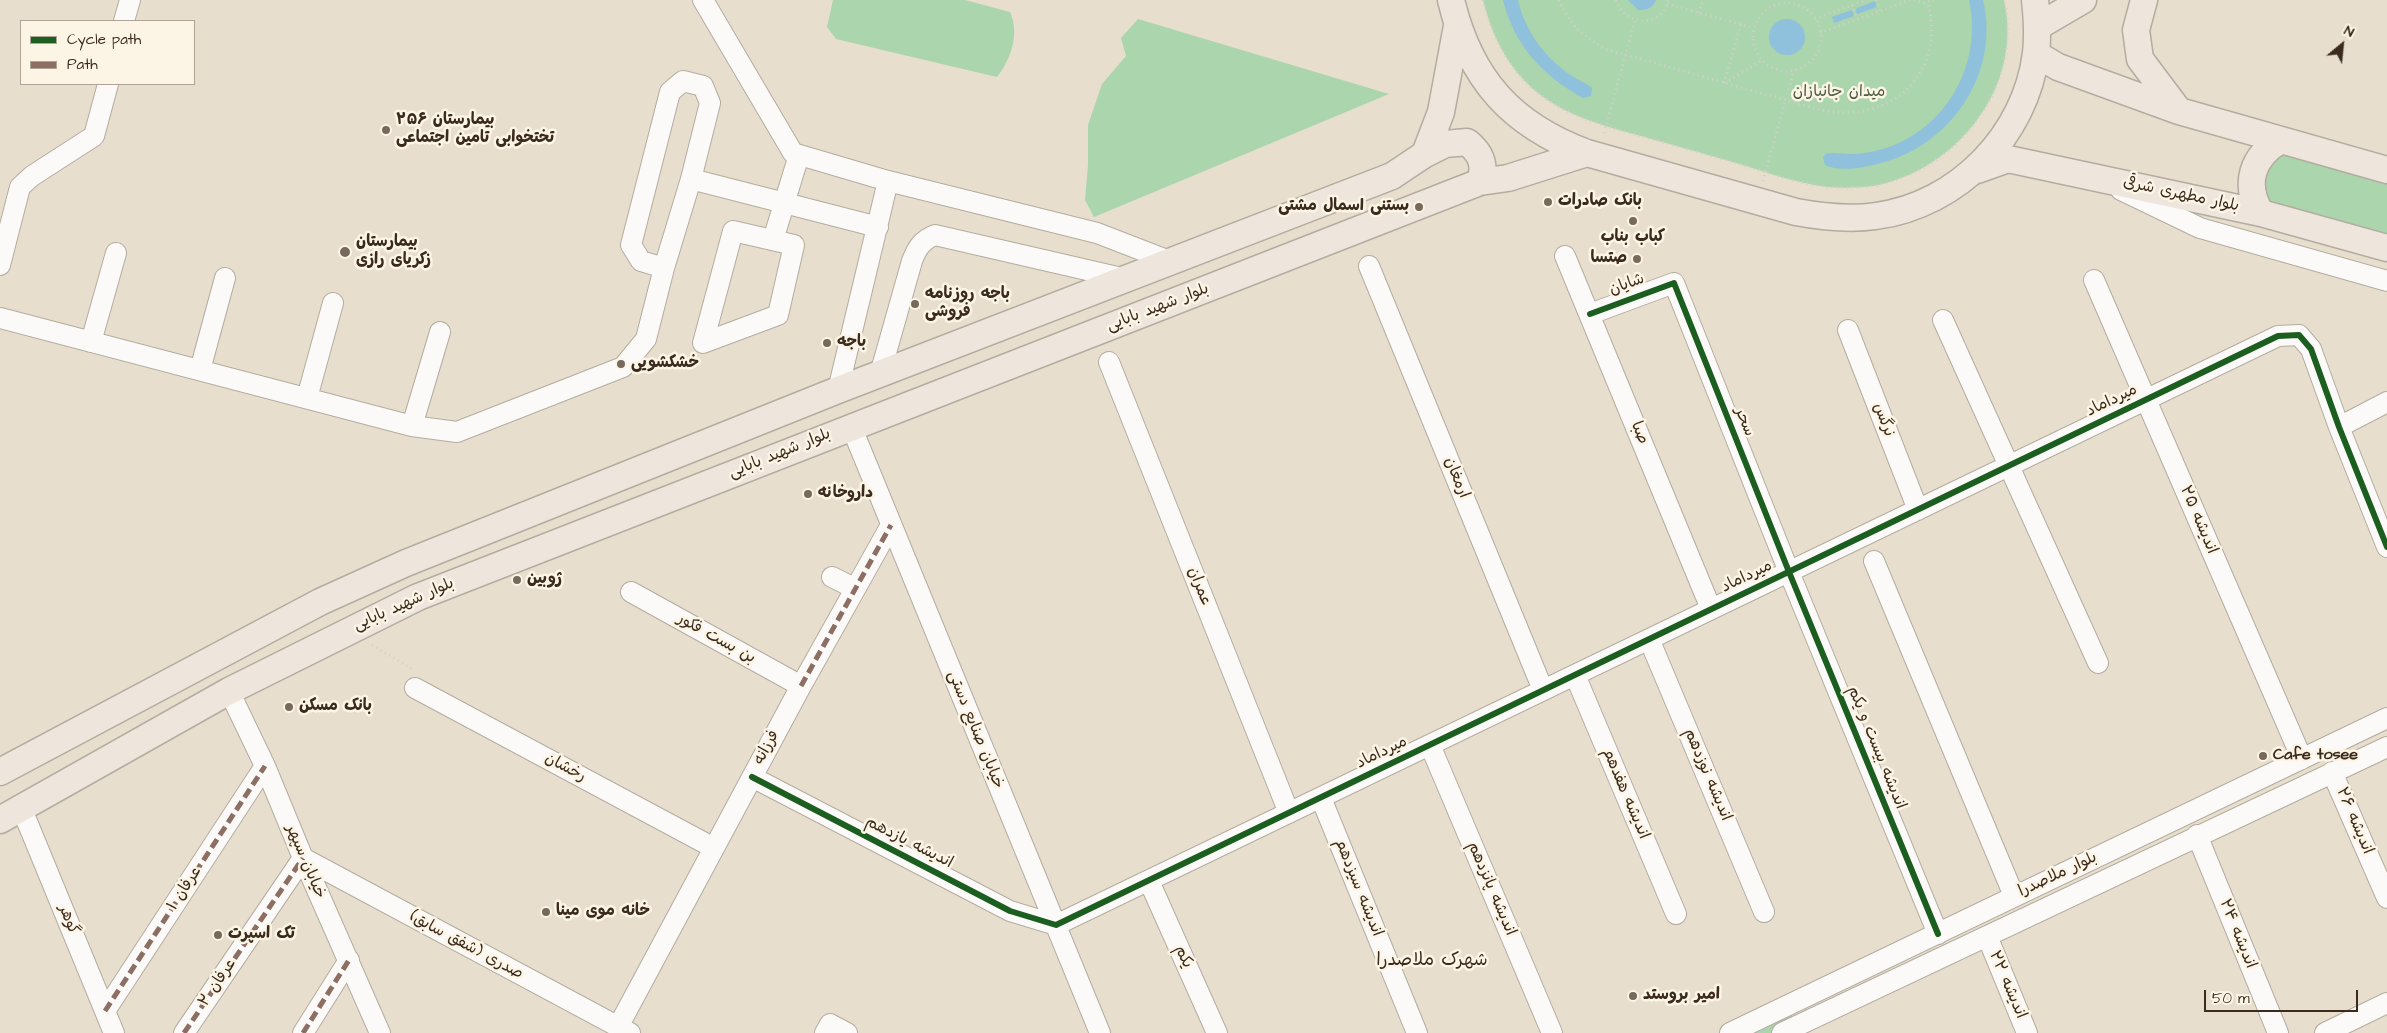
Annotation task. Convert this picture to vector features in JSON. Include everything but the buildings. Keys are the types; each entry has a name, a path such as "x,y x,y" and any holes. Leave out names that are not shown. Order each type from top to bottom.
{"main road":[{"path":"1451,0 1457,26 1467,51 1480,75 1504,103 1539,131 1563,144 1592,154 1822,217 1849,219 1903,210 1928,201 1952,188 1974,171 1992,152 2008,130 2027,89 2036,54 2035,0"},
{"path":"2037,27 2083,0"},
{"path":"2144,0 2136,30 2140,59 2179,111"},
{"path":"1425,154 1441,112 1457,26"},
{"path":"2036,54 2058,67 2179,111 2387,170"},
{"path":"2261,213 2252,194 2252,172 2263,152 2281,140"},
{"path":"0,772 320,602 406,563 838,390 1392,176 1425,154 1445,144 1467,142 1478,153 1483,167 1480,182"},
{"name":"بلوار شهید بابایی","path":"11,814 229,691 348,630 418,597 851,426 1356,232 1480,182 1508,178 1592,154"},
{"name":"بلوار مطهری شرقی","path":"1974,171 2008,159 2261,213 2387,248"}],"street":[{"path":"124,20 130,0"},
{"path":"702,0 793,153 888,181 1097,233 1172,262"},
{"path":"0,318 412,426 457,432 623,367 646,339 664,268 691,179 710,103 703,86 683,81 670,92 631,244 641,261 664,268"},
{"path":"0,265 20,187 32,176 94,136 108,85"},
{"path":"773,240 798,155"},
{"path":"2090,175 2200,228 2387,281"},
{"path":"691,179 878,227"},
{"path":"838,390 888,181"},
{"path":"732,231 773,240 794,245 778,315 703,343 732,231"},
{"path":"880,374 912,261 918,247 926,239 935,235 1126,279"},
{"path":"92,342 116,253"},
{"name":"صبا","path":"1565,256 1711,609"},
{"name":"ارمغان","path":"1369,266 1543,690"},
{"path":"200,370 225,278"},
{"name":"اندیشه ۲۵","path":"2094,280 2302,760"},
{"name":"شایان","path":"1590,314 1674,283"},
{"name":"سحر","path":"1674,283 1789,572"},
{"path":"307,398 333,303"},
{"path":"1943,320 2098,663"},
{"name":"نرگس","path":"1848,330 1918,510"},
{"path":"412,426 440,332"},
{"name":"میرداماد","path":"1056,926 2278,336 2299,335 2311,349 2339,428 2387,547"},
{"name":"عمران","path":"1109,362 1289,813"},
{"path":"2339,428 2387,402"},
{"name":"خیابان صنایع دستی","path":"851,426 1100,1033"},
{"name":"فرزانه","path":"624,1030 714,848 800,686 891,525"},
{"path":"1874,561 2014,896"},
{"name":"اندیشه بیست و یکم","path":"1789,572 1938,934"},
{"path":"832,577 854,588"},
{"name":"بن بست فكور","path":"631,592 800,686"},
{"name":"اندیشه نوزدهم","path":"1650,639 1764,912"},
{"name":"اندیشه هفدهم","path":"1575,675 1676,914"},
{"name":"رخشان","path":"416,688 714,848"},
{"name":"خیابان سپهر","path":"229,691 265,766 380,1033"},
{"name":"بلوار ملاصدرا","path":"1730,1033 2387,718"},
{"name":"اندیشه پانزدهم","path":"1430,745 1552,1033"},
{"name":"بلوار ملاصدرا","path":"1782,1033 1808,1028 1987,936 2197,835 2387,747"},
{"name":"عرفان ۱","path":"105,1011 265,766"},
{"name":"اندیشه ۲۶","path":"2332,772 2387,898"},
{"name":"اندیشه یازدهم","path":"752,777 1010,911 1056,926"},
{"name":"اندیشه سیزدهم","path":"1321,798 1417,1033"},
{"name":"گوهر","path":"11,814 114,1033"},
{"name":"اندیشه ۲۴","path":"2197,835 2278,1033"},
{"name":"صدری (شفق سابق)","path":"303,858 624,1030"},
{"name":"عرفان ۲","path":"184,1033 303,858"},
{"name":"یکم","path":"1150,881 1218,1033"},
{"name":"اندیشه ۲۲","path":"1987,936 2027,1033"},
{"path":"303,1033 349,960"},
{"path":"1796,1000 1808,1028"},
{"path":"2325,1033 2387,1003"}],"path":[{"path":"1483,0 1495,38 1506,58 1520,76 1555,105 1575,116 1765,171 1826,187 1849,188 1894,181 1915,173 1935,162 1969,132 1993,93 2001,72 2005,50 2006,27 2004,0"},
{"path":"1559,0 1568,17 1584,36 1605,49 1821,110 1848,114 1872,111 1894,100 1912,84 1930,52 1933,28 1928,3"},
{"path":"1616,0 1620,10 1635,20 1651,20 1664,11 1667,2 1754,28"},
{"path":"1699,13 1703,0"},
{"path":"1815,18 1866,0"},
{"path":"1876,0 1880,11"},
{"path":"1820,33 1910,0"},
{"path":"1914,0 1928,3 1934,0"},
{"path":"1781,2 1800,6 1815,18 1820,33 1820,43 1811,60 1794,70 1777,69 1763,60 1754,45 1754,28 1764,12 1781,2"},
{"path":"1852,5 1857,20"},
{"path":"1592,154 1606,126 1635,20"},
{"path":"1724,83 1741,24"},
{"path":"1724,83 1763,60"},
{"path":"1757,200 1794,70"},
{"path":"348,630 413,670 416,688"}],"green space":[{"path":"833,0 965,0 1010,12 1013,20 1014,37 1010,54 997,77 836,39 827,27"},
{"name":"میدان جانبازان","path":"1483,0 2004,0 2008,32 2004,64 1993,93 1977,120 1956,143 1931,163 1903,177 1873,186 1827,187 1790,179 1574,115 1538,93 1527,84 1510,63 1496,39"},
{"path":"1138,19 1389,94 1094,217 1085,200 1088,165 1088,125 1102,84 1126,56 1121,38"},
{"path":"2271,145 2387,170 2387,248 2255,204"},
{"path":"1786,1005 1797,1026 1782,1033 1730,1033"}],"water":[{"path":"1503,0 1518,0 1531,33 1538,43 1562,69 1592,88 1591,96 1583,98 1555,80 1532,58 1515,31"},
{"path":"1628,0 1656,0 1649,8 1638,10"},
{"path":"1969,0 1983,0 1987,28 1984,55 1976,80 1964,104 1947,125 1926,142 1903,155 1877,164 1844,169 1825,165 1823,157 1826,154 1871,152 1906,140 1925,127 1942,110 1955,91 1965,70 1972,24"},
{"path":"1875,1 1877,7 1857,14 1855,9"},
{"path":"1852,10 1854,16 1834,23 1832,17"},
{"path":"1787,19 1794,20 1800,24 1804,30 1804,44 1800,50 1794,54 1787,55 1780,54 1774,50 1770,44 1769,37 1770,30 1774,24 1780,20"}],"marked path":[{"path":"801,686 891,525"},
{"path":"105,1011 265,766"},
{"path":"184,1033 303,858"},
{"path":"303,1033 349,960"}],"cycle path":[{"path":"1590,314 1674,283 1789,572 1938,934"},
{"path":"752,777 1010,911 1056,925 2278,336 2299,335 2311,349 2339,427 2387,547"}],"place":[{"name":"بیمارستان ۲۵۶ تختخوابی تامین اجتماعی","path":"386,130"},
{"name":"بانک صادرات","path":"1548,202"},
{"name":"بستنی اسمال مشتی","path":"1419,207"},
{"name":"کباب بناب","path":"1633,221"},
{"name":"بیمارستان زکریای رازی","path":"345,252"},
{"name":"صتسا","path":"1637,259"},
{"name":"باجه روزنامه فروشی","path":"915,304"},
{"name":"باجه","path":"827,343"},
{"name":"خشکشویی","path":"621,364"},
{"name":"داروخانه","path":"808,494"},
{"name":"ژوبین","path":"517,580"},
{"name":"بانک مسکن","path":"289,707"},
{"name":"Cafe tosee","path":"2263,756"},
{"name":"خانه موی مینا","path":"546,912"},
{"name":"تک اسپرت","path":"218,935"},
{"name":"امیر بروستد","path":"1633,996"}],"district":[{"name":"شهرک ملاصدرا","path":"1432,961"}]}
